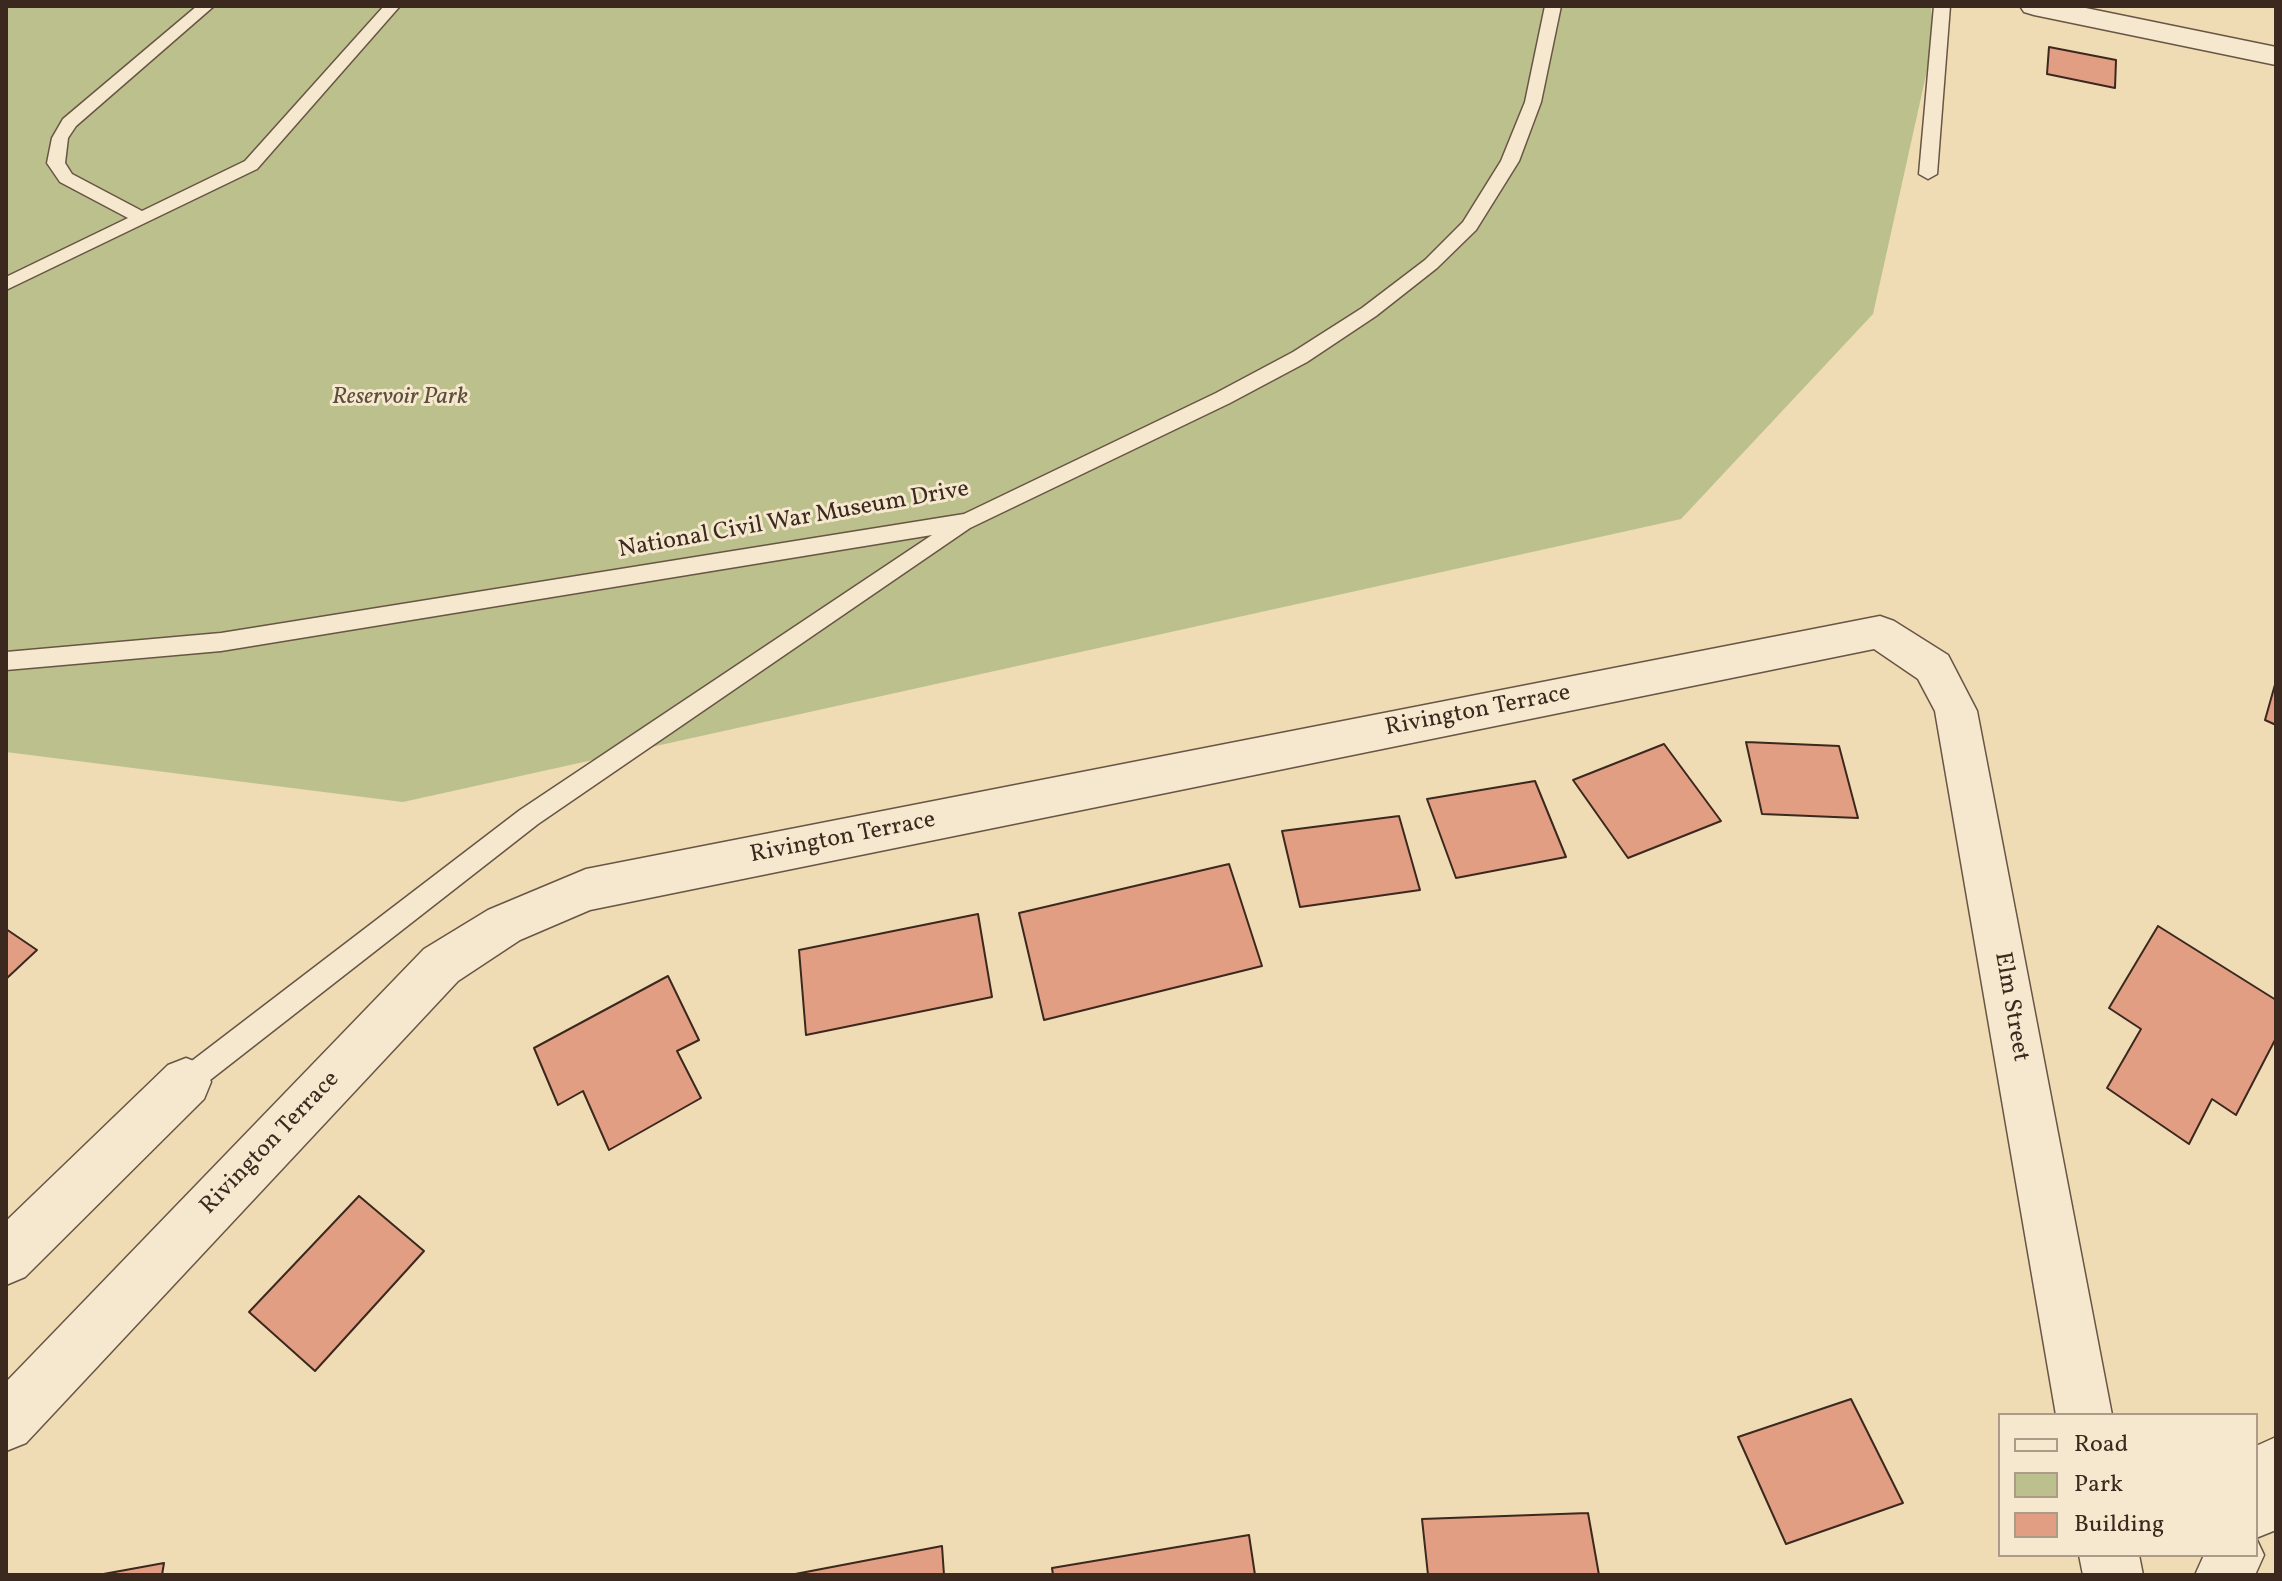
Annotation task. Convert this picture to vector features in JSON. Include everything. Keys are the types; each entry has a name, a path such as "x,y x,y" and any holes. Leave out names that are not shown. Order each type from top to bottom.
{"street":[{"path":"2034,6 2276,56"},
{"name":"Elm Street","path":"1880,632 1933,667 1956,711 2084,1413"},
{"name":"Rivington Terrace","path":"6,1423 441,965 504,925 586,890 1880,632"},
{"path":"6,1258 186,1082"},
{"path":"2258,1505 2276,1466"}],"lane":[{"path":"144,219 66,178 56,163 60,138 69,123 206,6"},
{"path":"6,284 251,165 392,6"},
{"name":"National Civil War Museum Drive","path":"6,661 237,640 968,521 1223,398 1300,357 1431,264 1470,226 1510,161 1533,102 1553,6"},
{"path":"1928,174 1942,6"},
{"path":"186,1082 529,817 968,521"}],"green space":[{"name":"Reservoir Park","path":"6,6 1931,6 1934,39 1873,314 1681,519 403,802 6,752"}],"building":[{"path":"2049,47 2116,60 2115,88 2047,74"},
{"path":"2276,681 2276,725 2265,720"},
{"path":"1746,742 1839,746 1858,818 1762,814"},
{"path":"1664,744 1721,821 1628,858 1573,780"},
{"path":"1535,781 1566,857 1456,878 1427,799"},
{"path":"1399,816 1420,890 1300,907 1282,831"},
{"path":"1229,864 1262,966 1044,1020 1019,913"},
{"path":"978,914 992,997 806,1035 799,950"},
{"path":"2158,926 2276,1000 2276,1038 2236,1115 2212,1099 2189,1144 2107,1088 2141,1029 2109,1008"},
{"path":"6,929 37,950 6,979"},
{"path":"668,976 699,1040 677,1051 701,1098 609,1150 583,1091 558,1105 534,1048"},
{"path":"359,1196 424,1251 315,1371 249,1312"},
{"path":"1851,1399 1903,1503 1786,1544 1738,1437"},
{"path":"1588,1513 1599,1575 1428,1575 1422,1519"},
{"path":"1249,1535 1255,1575 1053,1575 1052,1568"},
{"path":"942,1546 944,1575 790,1575"},
{"path":"164,1563 162,1575 98,1575"}]}
